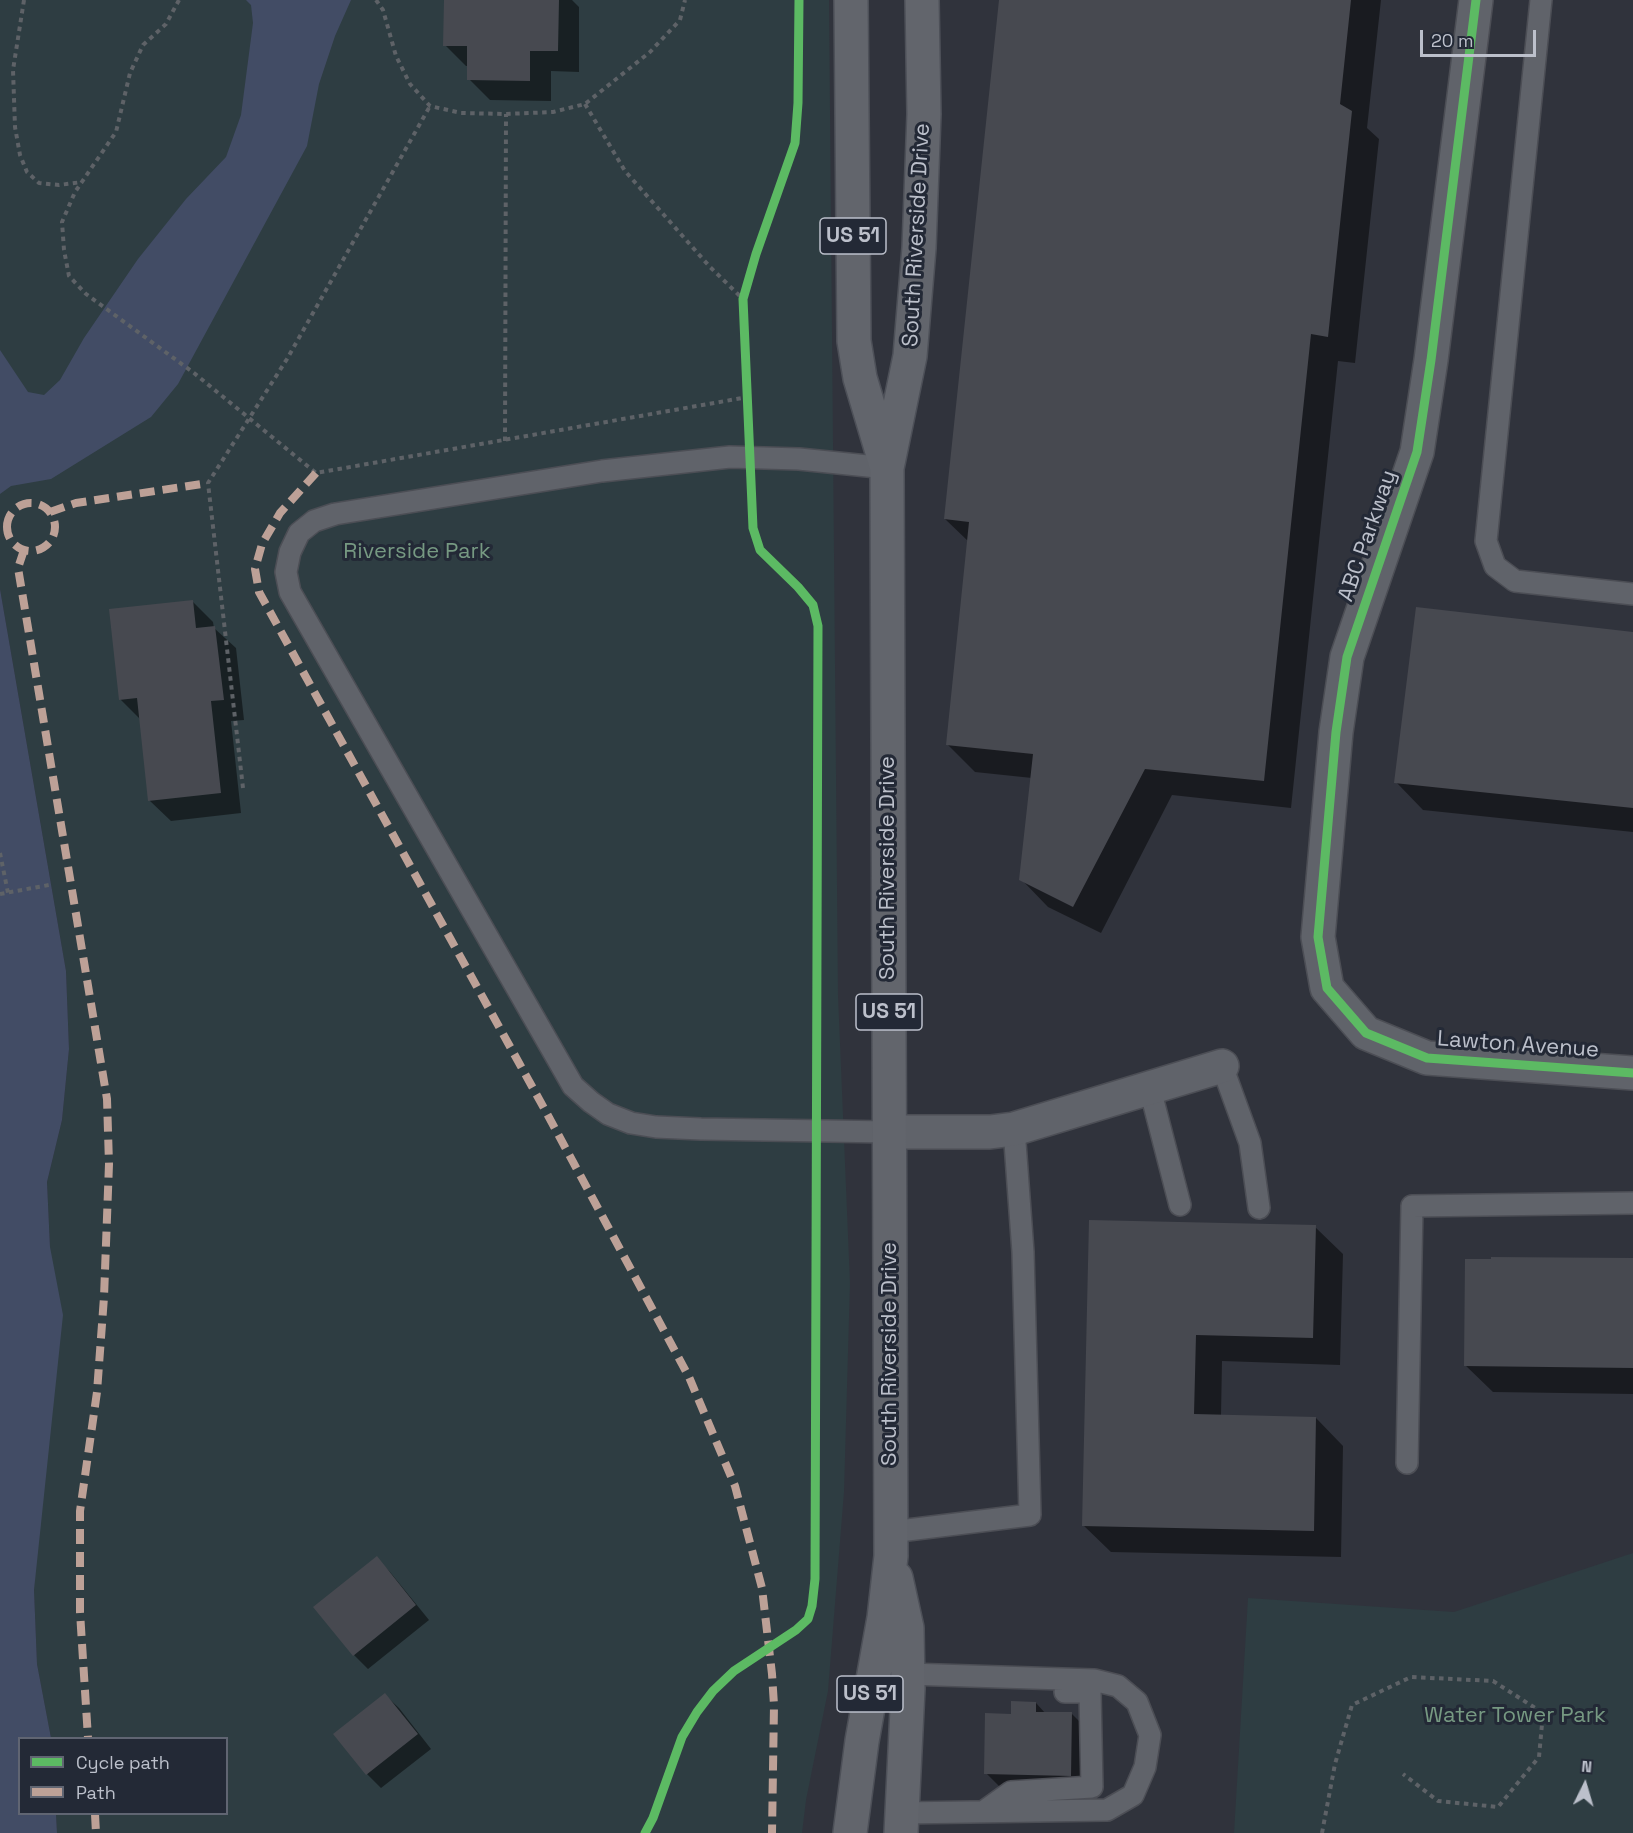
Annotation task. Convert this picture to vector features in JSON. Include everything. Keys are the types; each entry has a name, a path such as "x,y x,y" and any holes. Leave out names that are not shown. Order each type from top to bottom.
{"main road":[{"name":"South Riverside Drive","path":"851,0 854,340 860,378 887,468"},
{"name":"South Riverside Drive","path":"850,1833 862,1741 884,1618 891,1544 887,468 910,356 919,248 924,114 922,0"},
{"name":"South Riverside Drive","path":"891,1544 907,1628 908,1674 901,1823"}],"street":[{"name":"ABC Parkway","path":"1401,1047 1366,1033 1327,988 1317,937 1336,732 1347,657 1417,452 1431,360 1476,0"},
{"name":"Lawton Avenue","path":"1401,1047 1427,1058 1633,1073"},
{"path":"889,1132 990,1132 1014,1129 1222,1066"}],"lane":[{"path":"1541,0 1486,541 1495,566 1515,581 1633,594"},
{"path":"887,468 800,459 730,457 602,471 335,514 314,521 299,533 290,552 286,572 290,592 573,1086 609,1114 631,1123 656,1127 889,1132"},
{"path":"1222,1066 1250,1143 1259,1208"},
{"path":"1150,1089 1180,1204"},
{"path":"891,1544 1030,1515 1026,1453 1023,1252 1014,1129"},
{"path":"1407,1463 1412,1206 1633,1203"},
{"path":"901,1823 983,1812 1107,1810 1132,1795 1145,1767 1150,1735 1137,1702 1118,1686 1094,1680 908,1674"},
{"path":"983,1812 1011,1792 1092,1786 1090,1692 1008,1692 987,1677"}],"path":[{"path":"24,0 14,70 15,128 20,156 27,172 39,183 59,185 82,182"},
{"path":"179,0 166,24 143,45 130,73 116,132 75,192 62,222 69,276 86,294 194,373 316,473 748,397"},
{"path":"376,0 383,10 400,65 410,84 429,106 461,113 506,114 553,112 585,104 650,52 680,20 685,0"},
{"path":"585,104 625,171 710,267 743,299"},
{"path":"243,788 207,483 286,359 429,106"},
{"path":"505,441 506,114"},
{"path":"0,853 8,893"},
{"path":"0,894 49,885"},
{"path":"1322,1833 1335,1764 1352,1705 1411,1677 1493,1681 1543,1713 1539,1757 1498,1807 1437,1801 1403,1774"}],"green space":[{"name":"Riverside Park","path":"0,0 829,0 838,995 850,1283 844,1492 828,1691 806,1800 802,1833 57,1833 56,1815 228,1815 228,1737 51,1737 37,1664 34,1590 50,1247 47,1182 62,1120 69,1049 66,971 0,589"},
{"name":"Water Tower Park","path":"1633,1553 1633,1833 1234,1833 1248,1598 1454,1612"}],"water":[{"path":"246,0 351,0 335,36 319,84 307,146 178,384 151,417 51,479 11,486 0,494 0,350 28,392 44,395 60,380 84,338 138,259 186,199 226,157 241,115 253,23 251,5"},
{"path":"0,589 66,971 69,1049 62,1120 47,1182 50,1247 63,1315 34,1590 37,1664 51,1737 18,1737 18,1815 56,1815 57,1833 0,1833"}],"building":[{"path":"444,0 559,0 558,51 530,51 530,81 467,80 467,46 443,46"},
{"path":"999,0 1351,0 1340,104 1352,111 1328,337 1311,334 1264,781 1145,769 1073,907 1019,880 1033,754 946,745 969,522 944,519"},
{"path":"193,600 196,628 215,626 224,700 211,701 221,793 148,801 137,698 119,700 109,609"},
{"path":"1416,607 1633,632 1633,808 1394,783"},
{"path":"1089,1220 1316,1225 1313,1338 1196,1335 1194,1414 1316,1417 1314,1531 1082,1526"},
{"path":"1491,1257 1633,1258 1633,1368 1464,1366 1465,1259 1491,1259"},
{"path":"377,1556 416,1605 353,1656 313,1607"},
{"path":"385,1693 418,1734 366,1775 333,1734"},
{"path":"1011,1701 1036,1702 1036,1712 1072,1712 1071,1776 984,1774 985,1713 1011,1714"}],"marked path":[{"path":"316,473 280,513 262,544 255,569 259,592 545,1110 689,1377 735,1486 762,1588 772,1674 774,1705 772,1833"},
{"path":"50,512 76,503 208,483"},
{"path":"26,503 36,503 48,510 55,522 55,527 55,532 48,544 36,551 26,551 11,540 7,532 7,522 18,507 26,503"},
{"path":"24,550 18,568 107,1099 109,1164 104,1297 97,1392 80,1511 80,1612 88,1737"},
{"path":"95,1815 96,1833"}],"cycle path":[{"path":"645,1833 653,1818 682,1737 697,1712 713,1691 734,1671 796,1630 808,1619 815,1579 818,626 813,605 760,550 753,528 743,299 756,254 795,143 798,103 799,0"},
{"path":"1476,0 1431,360 1417,452 1347,657 1336,732 1318,937 1327,988 1366,1033 1427,1058 1633,1073"}]}
